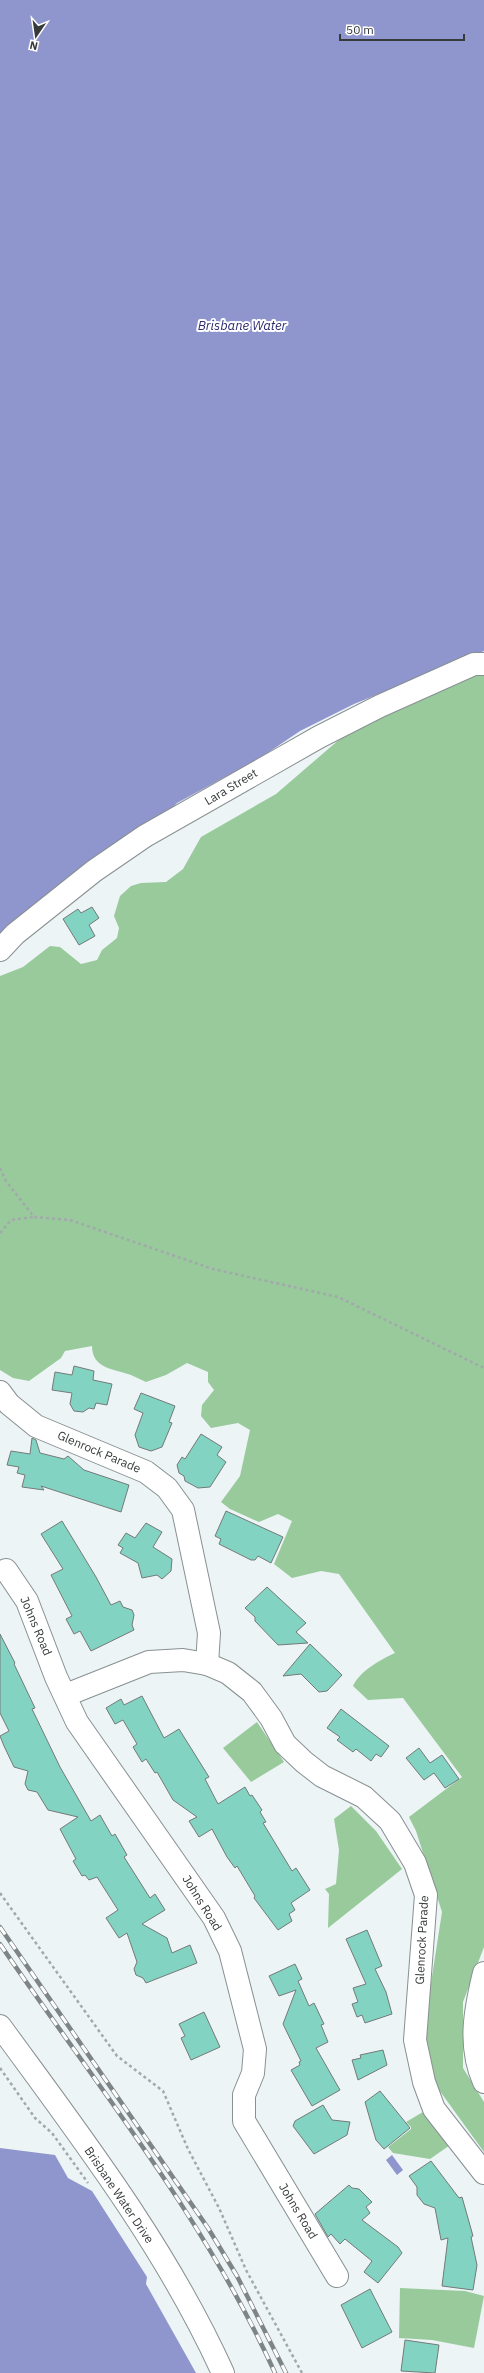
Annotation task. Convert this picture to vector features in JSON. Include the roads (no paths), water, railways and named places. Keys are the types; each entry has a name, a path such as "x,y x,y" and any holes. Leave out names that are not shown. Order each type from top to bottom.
{"street":[{"name":"Lara Street","path":"0,950 15,934 94,870 145,836 293,751 347,722 474,664 484,664"},
{"name":"Glenrock Parade","path":"0,1392 9,1404 36,1426 146,1472 167,1488 183,1510 209,1633 208,1664"},
{"name":"Johns Road","path":"6,1570 27,1601 56,1677 66,1695 77,1722 214,1918 230,1951 255,2049 252,2073 244,2095 244,2122 337,2276"},
{"name":"Glenrock Parade","path":"66,1695 149,1662 183,1660 208,1664 228,1673 252,1692 271,1718 285,1744 304,1762 322,1776 364,1797 390,1821 415,1863 426,1895 415,2040 424,2082 434,2109 484,2173"},
{"path":"484,1973 476,2006 474,2036 478,2067 484,2082"},
{"name":"Brisbane Water Drive","path":"0,2026 98,2161 138,2220 191,2309 223,2373"}],"water":[{"name":"Brisbane Water","path":"0,0 484,0 484,651 354,704 300,731 260,758 177,803 162,818 0,940"},
{"path":"0,2148 55,2155 68,2178 92,2191 147,2277 146,2284 196,2373 0,2373"},
{"path":"392,2155 403,2170 397,2175 386,2160"}],"railway":[{"path":"0,1927 208,2228 237,2276 286,2373"},
{"path":"0,1944 147,2153 182,2206 216,2260 247,2316 275,2373"}]}
